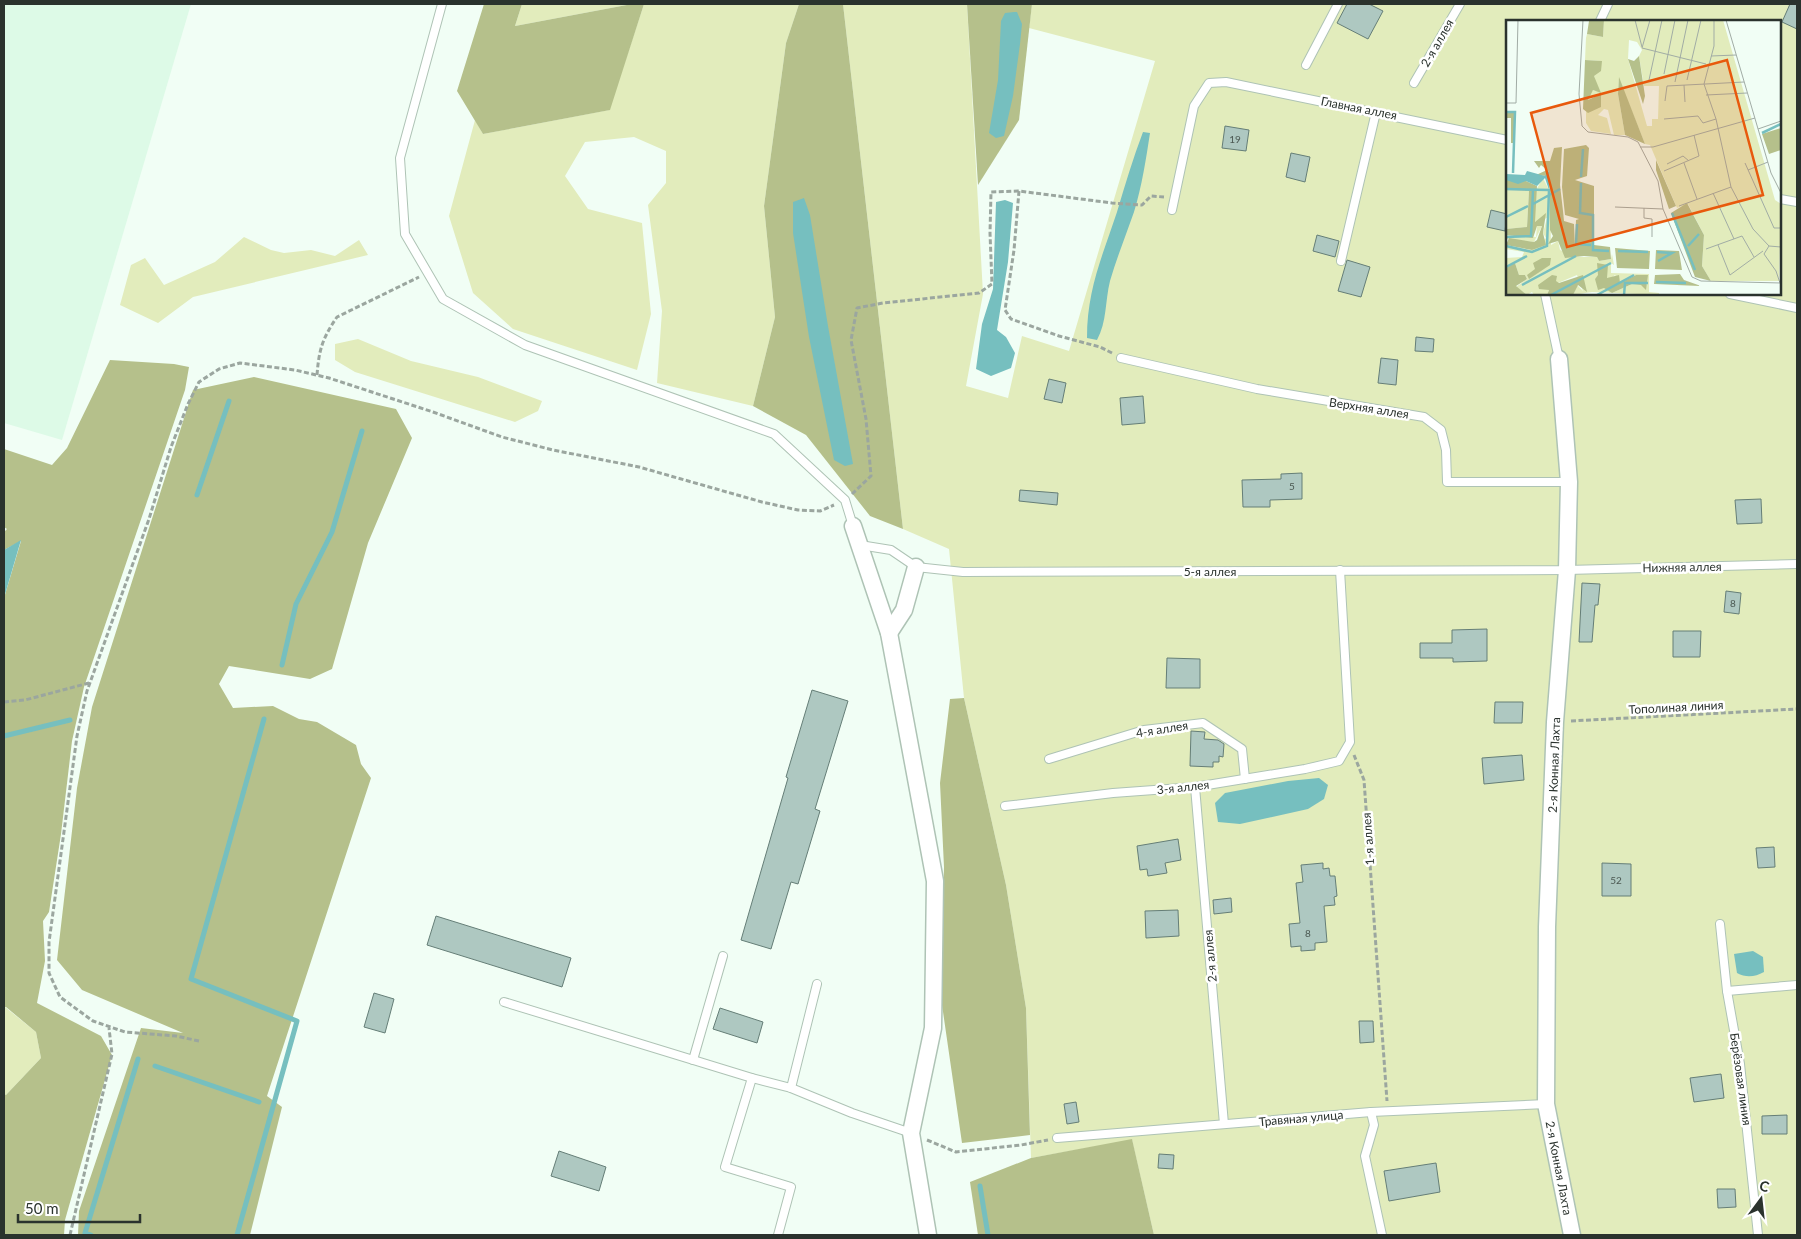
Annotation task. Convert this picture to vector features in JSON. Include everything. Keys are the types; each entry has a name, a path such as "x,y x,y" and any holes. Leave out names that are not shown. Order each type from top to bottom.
{"street":[{"name":"2-я Конная Лахта","path":"1559,359 1569,482 1567,570 1555,722 1548,927 1546,1104 1572,1235"},
{"path":"853,526 889,633 935,881 933,1028 911,1133 928,1235"},
{"path":"889,633 904,610 916,567"}],"lane":[{"path":"442,4 400,158 405,234 443,299 525,345 774,434 845,500 853,526"},
{"path":"1306,65 1338,4"},
{"name":"2-я аллея","path":"1414,83 1460,4"},
{"path":"1600,20 1608,4"},
{"name":"Главная аллея","path":"1174,199 1194,106 1210,83 1226,82 1506,140"},
{"path":"1341,261 1376,112"},
{"path":"1172,210 1174,199"},
{"path":"1781,199 1797,202"},
{"name":"2-я Конная Лахта","path":"1545,295 1559,359"},
{"path":"1735,295 1797,308"},
{"name":"Верхняя аллея","path":"1121,358 1257,389 1424,417 1441,430 1446,450 1447,482 1569,482"},
{"name":"5-я аллея","path":"860,545 892,550 916,567 963,572 1567,570"},
{"name":"Нижняя аллея","path":"1567,570 1797,564"},
{"path":"1340,570 1350,742"},
{"name":"4-я аллея","path":"1049,758 1144,730 1204,723 1242,748 1245,779"},
{"name":"3-я аллея","path":"1004,806 1113,793 1194,787 1305,769 1339,761 1350,742"},
{"name":"2-я аллея","path":"1194,787 1224,1124"},
{"name":"Берёзовая линия","path":"1720,924 1728,991 1740,1064 1758,1235"},
{"path":"693,1060 723,956"},
{"path":"791,1088 817,984"},
{"path":"1728,991 1797,985"},
{"path":"504,1002 752,1078 791,1088 852,1113 911,1133"},
{"path":"752,1078 725,1167 791,1187 778,1235"},
{"name":"Травяная улица","path":"1057,1138 1371,1112 1546,1104"},
{"path":"1371,1112 1374,1125 1365,1156 1382,1235"}],"path":[{"path":"199,1041 176,1036 125,1032 93,1021 60,997 49,973 49,942 77,736 89,684 149,519 171,447 199,382 219,369 240,363 296,370 433,412 502,437 553,450 639,467 762,502 798,510 820,512 845,500 871,476 866,419 851,340 857,308 883,303 979,293 992,284 991,192 1019,191 1142,205 1151,196 1174,199"},
{"path":"1019,191 1014,250 1005,310 1011,319 1058,336 1100,347 1121,358"},
{"path":"317,375 320,348 328,329 337,317 391,292 427,272"},
{"path":"4,702 25,700 89,684"},
{"name":"Тополиная линия","path":"1555,722 1797,709"},
{"name":"1-я аллея","path":"1350,742 1364,780 1388,1111"},
{"path":"70,1235 112,1054 109,1028"},
{"path":"911,1133 956,1152 1021,1145 1057,1138"}],"shaded area":[{"path":"4,4 191,4 62,440 4,423"}],"green space":[{"path":"484,4 522,4 515,26 632,4 644,4 610,110 483,134 457,91"},
{"path":"522,4 632,4 515,26"},
{"path":"644,4 799,4 786,43 764,206 775,317 753,406 657,383 662,311 648,205 666,183 666,151 634,137 585,142 565,176 588,209 642,223 651,314 637,370 513,329 473,293 449,216 475,120 483,134 609,110"},
{"path":"799,4 843,4 903,529 870,516 806,435 753,406 775,317 764,206 786,43"},
{"path":"843,4 967,4 983,294 966,386 1008,398 1022,336 1069,351 1155,61 1029,28 1032,4 1797,4 1797,1235 1154,1235 1132,1140 1031,1158 1026,1008 1006,885 964,698 949,549 903,529"},
{"path":"967,4 1032,4 1019,120 978,185"},
{"path":"244,237 271,250 284,253 311,250 335,256 359,240 368,255 193,297 158,323 120,305 131,265 145,258 164,285 215,262"},
{"path":"358,339 411,361 478,377 542,401 538,411 515,422 355,372 335,360 335,344"},
{"path":"110,360 174,364 189,367 185,390 84,687 72,741 49,912 43,921 45,961 37,1003 101,1036 112,1055 65,1220 64,1235 4,1235 4,1094 6,1095 41,1058 36,1032 4,1007 4,598 21,541 4,550 4,532 7,529 4,527 4,449 52,465 67,448"},
{"path":"254,377 396,409 412,438 368,543 332,669 310,679 229,666 219,684 233,708 273,706 299,719 317,722 356,745 361,764 371,778 267,1096 282,1107 250,1235 78,1235 79,1211 141,1028 183,1033 82,990 57,960 77,788 92,707 193,390"},
{"path":"964,698 1006,885 1026,1008 1030,1135 962,1143 941,998 944,867 940,783 950,699"},
{"path":"4,1007 36,1032 41,1058 6,1095 4,1094"},
{"path":"1132,1139 1154,1235 978,1235 970,1182 1031,1158"}],"water":[{"path":"1017,12 1022,24 1013,96 1004,136 996,138 989,133 998,80 1001,21 1005,13"},
{"path":"1143,132 1150,133 1137,202 1110,281 1100,333 1097,340 1087,338 1090,304 1096,274"},
{"path":"804,198 810,215 853,464 845,466 834,460 809,337 793,233 793,202"},
{"path":"1005,200 1013,203 1008,262 997,330 1006,337 1015,353 1011,368 991,376 976,369 982,324 993,289 996,202"},
{"path":"21,540 4,598 4,550"},
{"path":"1319,778 1328,785 1324,799 1308,809 1240,824 1218,822 1215,803 1225,793 1288,781"},
{"path":"1753,951 1763,957 1764,972 1750,976 1737,973 1734,954"}],"building":[{"path":"1347,4 1369,4 1383,11 1368,39 1337,23"},
{"path":"1790,4 1797,4 1797,29 1782,22"},
{"path":"1225,126 1249,130 1246,151 1222,148"},
{"path":"1291,153 1310,157 1305,182 1286,177"},
{"path":"1491,210 1506,214 1505,231 1487,227"},
{"path":"1317,235 1339,241 1335,257 1313,251"},
{"path":"1347,260 1370,267 1361,297 1338,291"},
{"path":"1416,337 1434,339 1433,352 1415,351"},
{"path":"1381,358 1398,360 1396,385 1378,383"},
{"path":"1049,379 1066,383 1062,403 1044,399"},
{"path":"1143,396 1145,423 1122,425 1120,398"},
{"path":"1302,473 1302,499 1270,500 1270,507 1243,507 1242,480 1281,479 1281,474"},
{"path":"1020,490 1058,493 1057,505 1019,501"},
{"path":"1761,499 1762,523 1737,524 1735,500"},
{"path":"1582,583 1600,584 1598,605 1595,605 1592,642 1579,642"},
{"path":"1726,591 1741,593 1739,614 1724,612"},
{"path":"1487,629 1487,661 1453,662 1453,658 1420,658 1420,643 1452,643 1452,630"},
{"path":"1673,631 1701,631 1700,657 1673,657"},
{"path":"1167,658 1200,659 1200,688 1166,688"},
{"path":"812,690 848,701 815,809 820,811 798,884 791,882 771,949 741,940"},
{"path":"1495,702 1523,702 1522,723 1494,723"},
{"path":"1191,731 1205,732 1204,739 1218,740 1224,744 1223,757 1219,756 1219,762 1213,762 1213,767 1190,766"},
{"path":"1522,755 1524,780 1484,784 1482,758"},
{"path":"1178,839 1181,860 1165,863 1167,873 1148,876 1147,869 1140,870 1137,846"},
{"path":"1774,847 1775,867 1758,868 1756,848"},
{"path":"1323,863 1323,869 1329,868 1330,876 1335,876 1337,896 1334,897 1335,905 1324,906 1327,942 1315,943 1315,950 1301,951 1301,946 1291,947 1289,924 1300,923 1296,883 1303,882 1301,865"},
{"path":"1602,863 1631,864 1631,896 1602,896"},
{"path":"1231,898 1232,912 1214,914 1213,900"},
{"path":"1178,910 1179,936 1146,938 1145,911"},
{"path":"436,916 571,958 562,987 427,945"},
{"path":"374,993 394,999 385,1033 364,1027"},
{"path":"720,1008 763,1022 757,1043 713,1029"},
{"path":"1359,1021 1373,1021 1374,1042 1360,1043"},
{"path":"1721,1074 1724,1098 1694,1102 1690,1078"},
{"path":"1076,1102 1079,1122 1067,1124 1064,1104"},
{"path":"1787,1115 1787,1134 1762,1134 1762,1116"},
{"path":"559,1151 606,1167 599,1191 551,1176"},
{"path":"1159,1154 1174,1155 1173,1169 1158,1168"},
{"path":"1436,1163 1440,1192 1389,1201 1384,1171"},
{"path":"1717,1189 1735,1189 1736,1207 1718,1208"}],"waterway":[{"path":"197,495 229,401"},
{"path":"282,665 296,604 332,532 362,431"},
{"path":"237,1235 297,1021 191,979 264,719"},
{"path":"4,736 70,720"},
{"path":"91,1235 85,1233 138,1059"},
{"path":"155,1066 259,1102"},
{"path":"980,1186 988,1235"}]}
